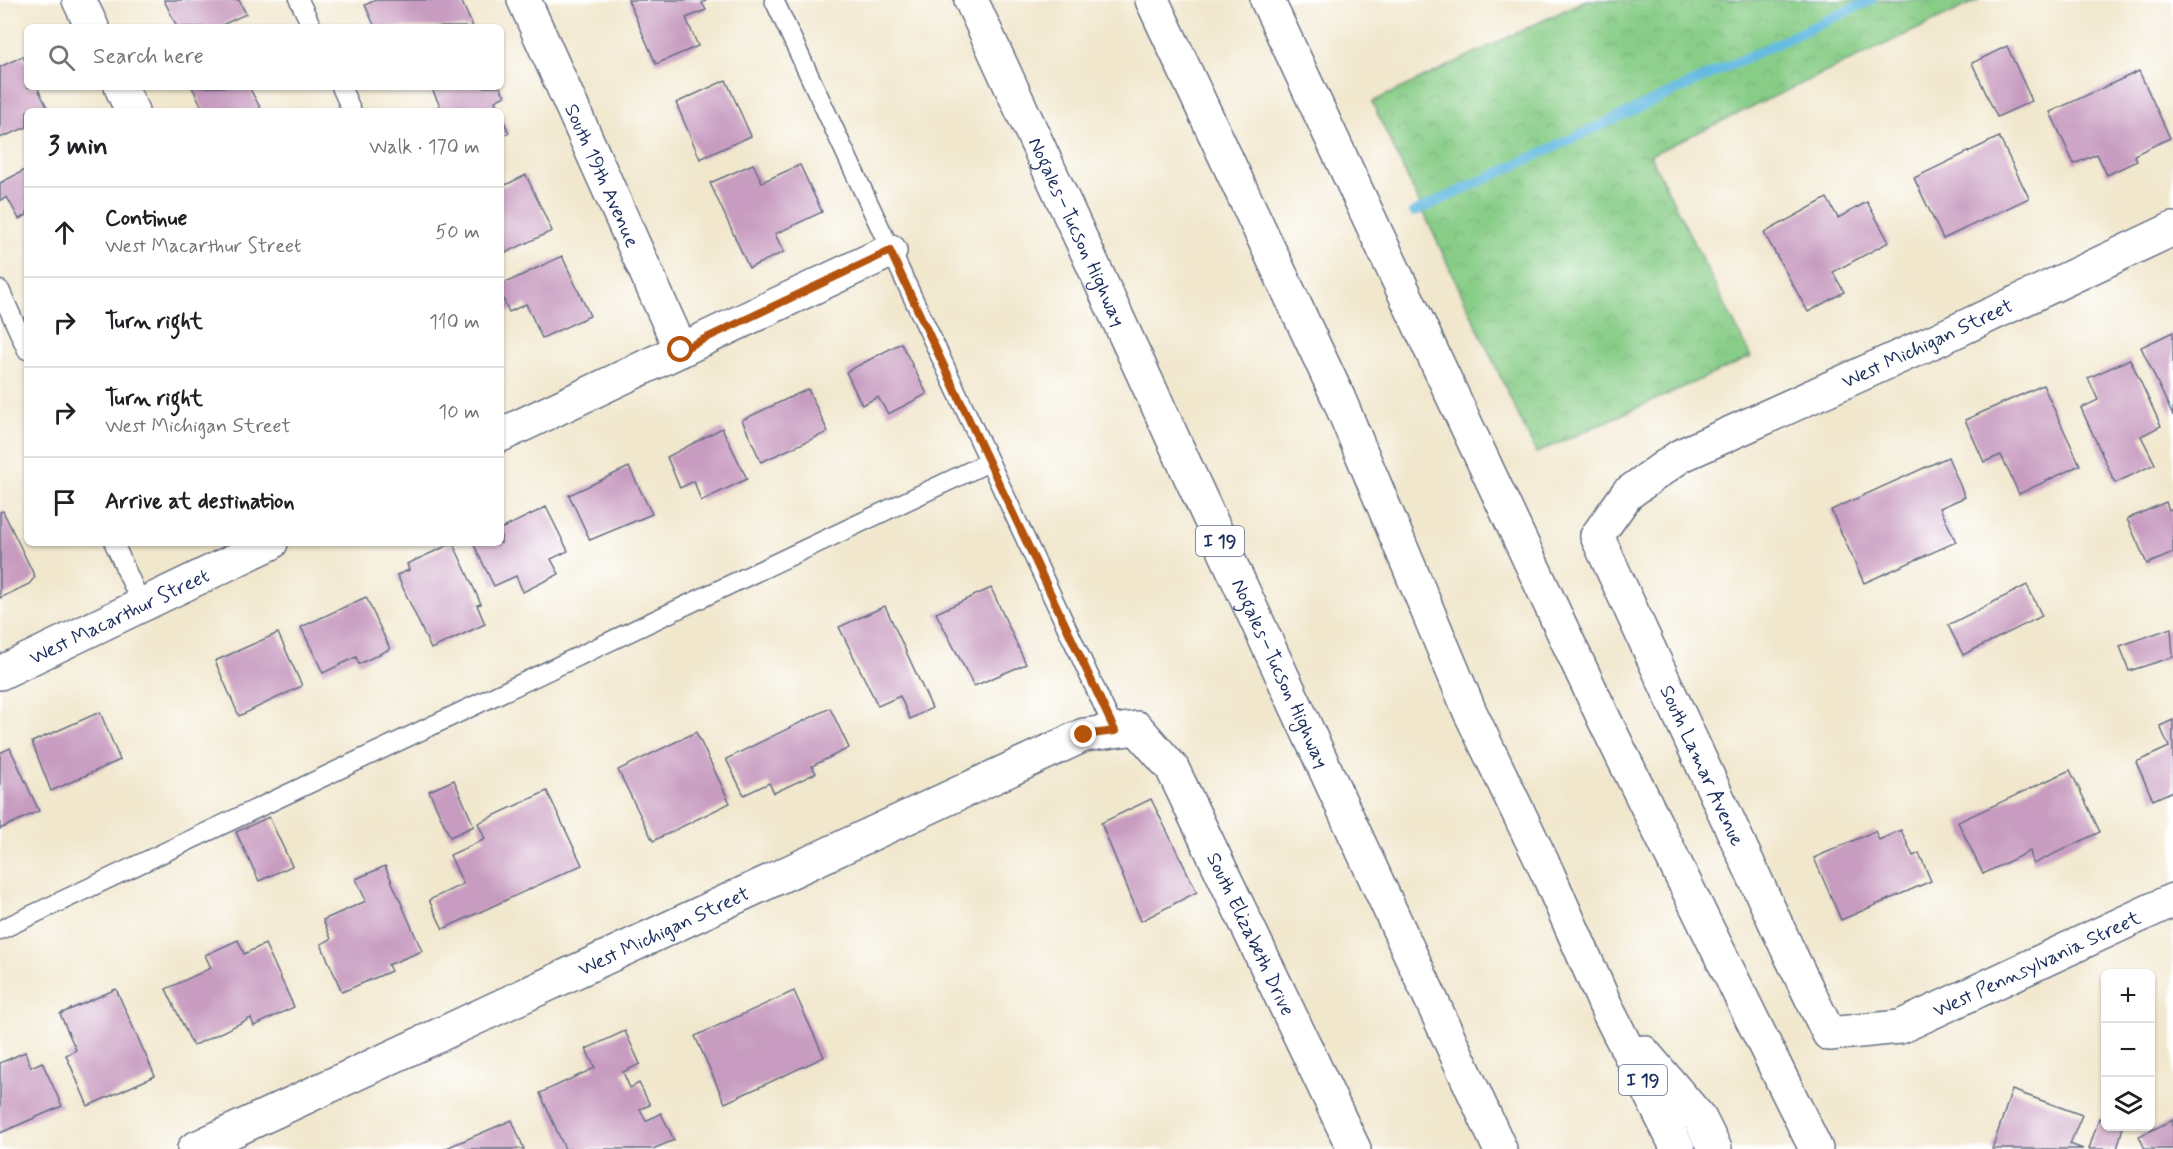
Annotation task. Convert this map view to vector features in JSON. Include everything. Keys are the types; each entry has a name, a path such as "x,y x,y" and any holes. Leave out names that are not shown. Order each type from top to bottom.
{"main road":[{"path":"79,0 91,24"},
{"name":"South 19th Avenue","path":"524,0 681,350"},
{"name":"Nogales–Tucson Highway","path":"971,0 1469,1083 1497,1149"},
{"name":"I 19","path":"1152,0 1338,397 1470,712 1548,874 1608,1011 1678,1149"},
{"path":"1267,0 1605,720 1816,1149"},
{"path":"122,90 131,108"},
{"name":"West Michigan Street","path":"1680,456 2173,229"},
{"path":"504,429 681,350 890,251"},
{"name":"South Lamar Avenue","path":"1680,456 1627,494 1597,536 1829,1034 1900,1027"},
{"name":"West Macarthur Street","path":"0,673 265,546"},
{"name":"West Michigan Street","path":"194,1149 1084,735 1126,729"},
{"name":"South Elizabeth Drive","path":"1126,729 1172,768 1354,1149"},
{"name":"West Pennsylvania Street","path":"1900,1027 2173,900"},
{"path":"1608,1011 1700,1119 1715,1149"}],"lane":[{"path":"299,0 311,24"},
{"path":"774,0 989,462 1126,729"},
{"path":"342,90 351,108"},
{"path":"0,290 24,343"},
{"path":"0,930 989,462"},
{"path":"115,546 142,606"}],"green space":[{"path":"1586,0 1979,0 1650,155 1751,357 1536,453 1372,102"}],"building":[{"path":"164,0 239,0 246,14 224,24 176,24"},
{"path":"375,0 461,0 472,24 374,24 365,5"},
{"path":"628,0 707,0 702,3 706,10 686,18 698,46 656,64"},
{"path":"2007,46 2032,101 1997,117 1972,63"},
{"path":"23,56 24,90 38,90 48,108 24,108 24,128 0,138 0,67"},
{"path":"2139,71 2170,138 2134,155 2137,161 2107,175 2097,154 2074,164 2050,112"},
{"path":"726,80 751,136 700,159 676,103"},
{"path":"194,90 251,90 260,108 202,108"},
{"path":"432,90 502,90 505,96 495,101 498,108 436,108 440,106"},
{"path":"504,122 509,133 504,135"},
{"path":"1999,137 2029,198 1943,239 1914,178"},
{"path":"753,164 762,182 800,165 822,212 775,234 784,252 749,268 710,183"},
{"path":"24,171 24,216 19,219 7,197 0,201 0,183"},
{"path":"526,175 552,231 504,254 504,186"},
{"path":"1827,198 1838,218 1867,202 1889,242 1833,272 1844,292 1808,312 1764,233"},
{"path":"562,256 590,316 542,338 526,304 509,312 504,301 504,284"},
{"path":"2173,332 2173,416 2141,347"},
{"path":"901,343 927,394 888,414 878,397 862,405 846,372"},
{"path":"2130,359 2161,426 2141,436 2155,464 2115,483 2081,408 2098,400 2088,378"},
{"path":"2043,385 2080,465 2019,494 2001,455 1984,462 1965,420"},
{"path":"808,389 828,432 761,462 742,420"},
{"path":"722,428 747,479 701,501 694,481 680,488 667,457"},
{"path":"1948,457 1965,497 1940,508 1956,542 1864,583 1831,510"},
{"path":"629,467 652,514 590,540 569,495"},
{"path":"2166,502 2169,510 2173,508 2173,553 2147,564 2127,519"},
{"path":"546,507 568,551 551,559 559,574 523,592 516,576 494,586 474,546 504,546 504,528"},
{"path":"3,511 35,577 29,584 0,598 0,512"},
{"path":"446,546 454,546 481,604 477,605 485,624 431,649 397,575 409,570 407,564"},
{"path":"2027,585 2042,616 1963,655 1948,625"},
{"path":"991,588 1026,664 974,686 936,613"},
{"path":"366,597 390,649 359,664 356,657 323,673 301,627"},
{"path":"885,606 932,708 910,719 900,696 878,706 839,627"},
{"path":"2171,628 2173,657 2129,671 2120,646"},
{"path":"278,633 302,686 239,716 215,661"},
{"path":"830,708 849,748 812,766 816,773 774,793 769,783 744,795 726,759"},
{"path":"100,712 120,760 51,791 32,742"},
{"path":"2173,720 2173,791 2153,800 2136,762 2169,747 2160,726"},
{"path":"696,732 730,803 653,841 618,770"},
{"path":"10,748 39,811 0,829 0,753"},
{"path":"2070,770 2100,832 2033,864 2030,851 1983,874 1958,822"},
{"path":"454,780 474,826 450,837 429,791"},
{"path":"547,791 582,865 443,929 429,900 463,884 450,855 485,839 478,823"},
{"path":"1151,799 1197,892 1141,921 1101,823"},
{"path":"269,817 292,866 259,881 236,832"},
{"path":"1901,830 1913,856 1919,853 1931,881 1841,920 1814,858 1875,831 1879,840"},
{"path":"385,866 422,951 388,965 391,971 342,992 321,944 331,939 323,920 366,901 356,879"},
{"path":"238,940 244,954 265,944 294,1007 254,1026 251,1018 193,1046 166,989 211,968 205,955"},
{"path":"116,989 155,1076 88,1106 66,1055 76,1050 60,1014"},
{"path":"794,991 824,1057 725,1103 695,1036"},
{"path":"625,1031 640,1064 623,1072 630,1088 639,1083 650,1105 640,1109 646,1121 661,1113 674,1140 653,1149 565,1149 540,1093 595,1068 586,1049"},
{"path":"25,1052 31,1067 42,1062 62,1106 0,1133 0,1063"},
{"path":"2012,1090 2082,1115 2070,1144 2083,1149 1992,1149"},
{"path":"2099,1118 2101,1119 2101,1131 2122,1131 2117,1149 2089,1149"},
{"path":"512,1120 524,1149 444,1149"},
{"path":"2173,1120 2173,1149 2145,1149 2139,1136 2155,1131 2155,1128"}],"waterway":[{"path":"1414,212 1871,0"}],"route":[{"path":"681,350 890,251 1115,731 1084,735"}]}
